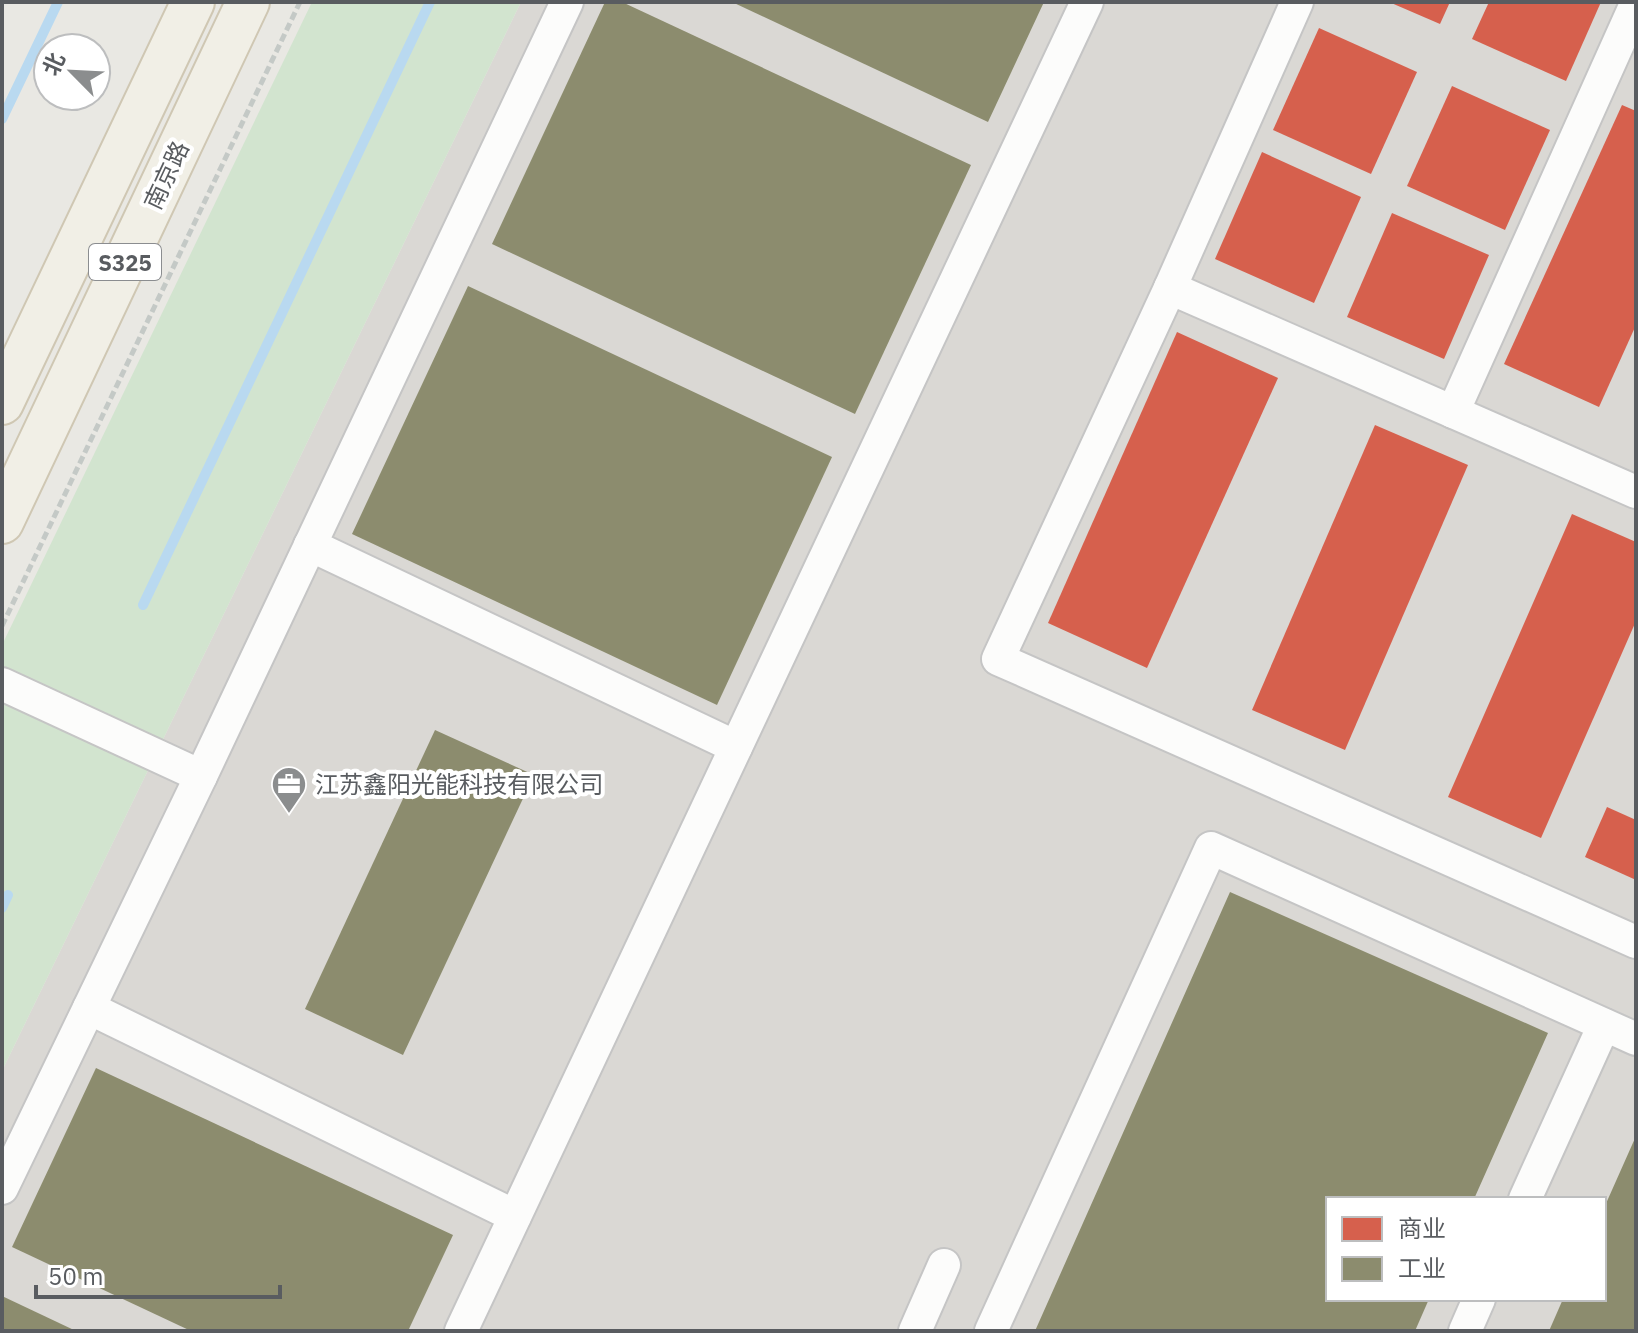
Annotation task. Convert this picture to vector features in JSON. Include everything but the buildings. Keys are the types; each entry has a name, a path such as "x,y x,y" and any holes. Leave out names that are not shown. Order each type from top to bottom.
{"main road":[{"name":"南京路","path":"6,386 193,2"},
{"name":"南京路","path":"2,522 248,2"}],"lane":[{"path":"2,1188 201,776 567,2"},
{"path":"461,1331 1087,2"},
{"path":"1297,2 1170,288 998,659 1636,942"},
{"path":"1453,412 1636,4"},
{"path":"1170,288 1636,492"},
{"path":"310,545 736,747"},
{"path":"2,684 201,776"},
{"path":"991,1331 1211,848 1636,1039"},
{"path":"89,1008 515,1216"},
{"path":"1526,1197 1604,1025"},
{"path":"915,1331 944,1265"},
{"path":"1465,1331 1478,1301"}],"path":[{"path":"2,626 300,2"}],"shaded area":[{"path":"521,2 1636,2 1636,1331 2,1331 2,1071"}],"green space":[{"path":"312,2 521,2 2,1071 2,645"}],"waterway":[{"path":"2,119 58,2"},
{"path":"143,605 430,2"},
{"path":"2,908 8,895"}],"place":[{"name":"江苏鑫阳光能科技有限公司","path":"289,815"}]}
